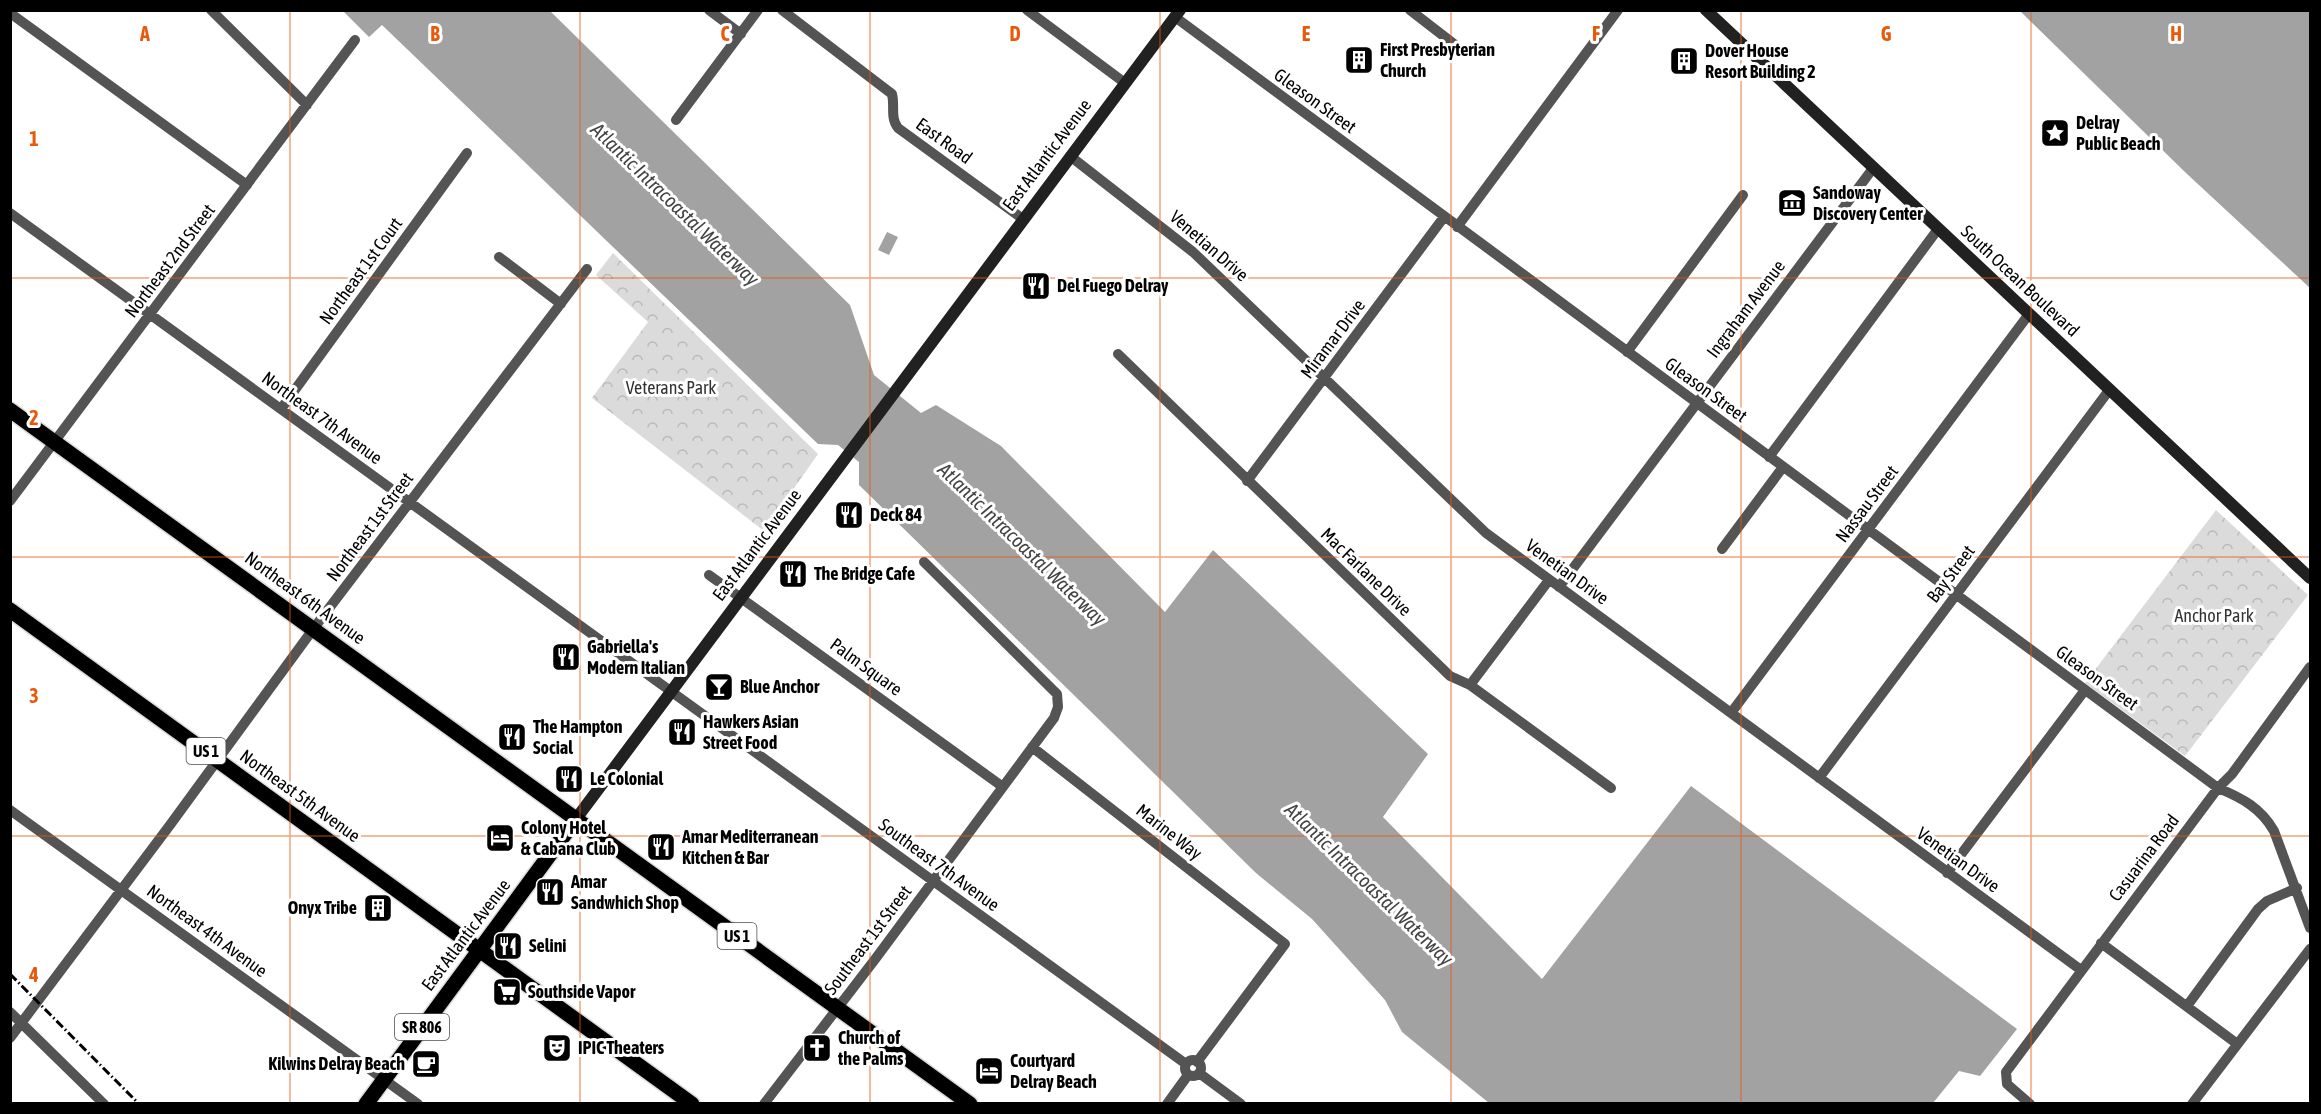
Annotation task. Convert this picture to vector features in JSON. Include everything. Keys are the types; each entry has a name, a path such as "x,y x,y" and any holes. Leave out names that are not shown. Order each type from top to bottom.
{"main road":[{"name":"South Ocean Boulevard","path":"1706,10 2310,578"},
{"name":"East Atlantic Avenue","path":"366,1104 1177,14"},
{"name":"Northeast 6th Avenue","path":"10,410 576,819"},
{"name":"Northeast 5th Avenue","path":"10,610 479,950"},
{"name":"US 1","path":"576,819 970,1104"},
{"name":"US 1","path":"479,950 692,1104"}],"street":[{"path":"211,10 307,105"},
{"path":"710,10 741,33"},
{"path":"676,120 758,10"},
{"name":"East Road","path":"782,10 892,94 893,118 898,128 1023,219"},
{"path":"1027,10 1125,83"},
{"path":"1410,10 1463,51"},
{"path":"1457,227 1618,10"},
{"path":"10,13 247,185"},
{"name":"Gleason Street","path":"1177,14 1457,227 2218,788 2241,798 2258,810 2268,821 2297,888 2310,928"},
{"name":"Northeast 2nd Street","path":"10,501 355,40"},
{"name":"Northeast 1st Court","path":"281,409 467,153"},
{"name":"Venetian Drive","path":"1070,156 1193,252 1471,520 1549,580 2080,970"},
{"name":"Ingraham Avenue","path":"1559,587 1874,167"},
{"path":"1627,352 1743,195"},
{"name":"Northeast 7th Avenue","path":"10,213 672,692"},
{"name":"Miramar Drive","path":"1247,481 1444,217"},
{"path":"1769,456 1938,229"},
{"path":"499,257 561,304"},
{"name":"Northeast 1st Street","path":"10,1038 123,889 314,628 587,269"},
{"name":"Nassau Street","path":"1731,713 2029,314"},
{"name":"Mac Farlane Drive","path":"1118,354 1450,676 1470,685 1611,788"},
{"name":"Bay Street","path":"1819,778 2110,389"},
{"path":"1722,549 1783,467"},
{"name":"Southeast 1st Street","path":"764,1104 1003,787 1054,718 1058,707 1057,694 924,562"},
{"name":"Palm Square","path":"709,575 1003,787"},
{"path":"1470,685 1549,580"},
{"name":"Casuarina Road","path":"2030,1104 2007,1084 2006,1072 2080,970 2218,788 2232,774 2310,667"},
{"path":"1947,873 2085,690"},
{"name":"Southeast 7th Avenue","path":"672,692 1241,1104"},
{"name":"Marine Way","path":"1032,747 1285,944 1193,1068"},
{"name":"Northeast 4th Avenue","path":"10,810 123,889 418,1104"},
{"path":"2187,1006 2266,900 2297,888"},
{"path":"2101,943 2236,1043"},
{"path":"2192,1104 2236,1043 2310,949"},
{"path":"2297,967 2310,967"},
{"path":"10,1012 104,1104"},
{"path":"1167,1104 1193,1068"}],"green space":[{"name":"Veterans Park","path":"613,253 818,454 764,531 592,398 648,322 596,275"},
{"name":"Anchor Park","path":"2216,510 2308,595 2185,756 2085,683"}],"water":[{"name":"Atlantic Intracoastal Waterway","path":"343,11 550,11 850,305 874,375 921,413 936,405 1001,446 1165,612 1213,550 1428,754 1383,817 1542,979 1691,786 2017,1029 1980,1076 1959,1071 1933,1103 1489,1103 1402,1032 1385,1000 1312,919 1256,873 859,485 859,462 838,445 818,444 382,25 369,37"},
{"path":"2020,11 2310,11 2310,288 2186,173"},
{"path":"887,232 898,237 889,255 878,250"}],"railway":[{"path":"10,974 139,1104"}],"place":[{"name":"First Presbyterian Church","path":"1359,60"},
{"name":"Dover House Resort Building 2","path":"1684,61"},
{"name":"Delray Public Beach","path":"2055,133"},
{"name":"Sandoway Discovery Center","path":"1792,203"},
{"name":"Del Fuego Delray","path":"1036,286"},
{"name":"Deck 84","path":"849,515"},
{"name":"The Bridge Cafe","path":"793,574"},
{"name":"Gabriella's Modern Italian","path":"566,657"},
{"name":"Blue Anchor","path":"719,687"},
{"name":"Hawkers Asian Street Food","path":"682,732"},
{"name":"The Hampton Social","path":"512,737"},
{"name":"Le Colonial","path":"569,779"},
{"name":"Colony Hotel & Cabana Club","path":"500,838"},
{"name":"Amar Mediterranean Kitchen & Bar","path":"661,847"},
{"name":"Amar Sandwhich Shop","path":"550,892"},
{"name":"Onyx Tribe","path":"378,908"},
{"name":"Selini","path":"508,946"},
{"name":"Southside Vapor","path":"507,992"},
{"name":"IPIC Theaters","path":"557,1048"},
{"name":"Church of the Palms","path":"817,1048"},
{"name":"Kilwins Delray Beach","path":"426,1064"},
{"name":"Courtyard Delray Beach","path":"989,1071"}]}
